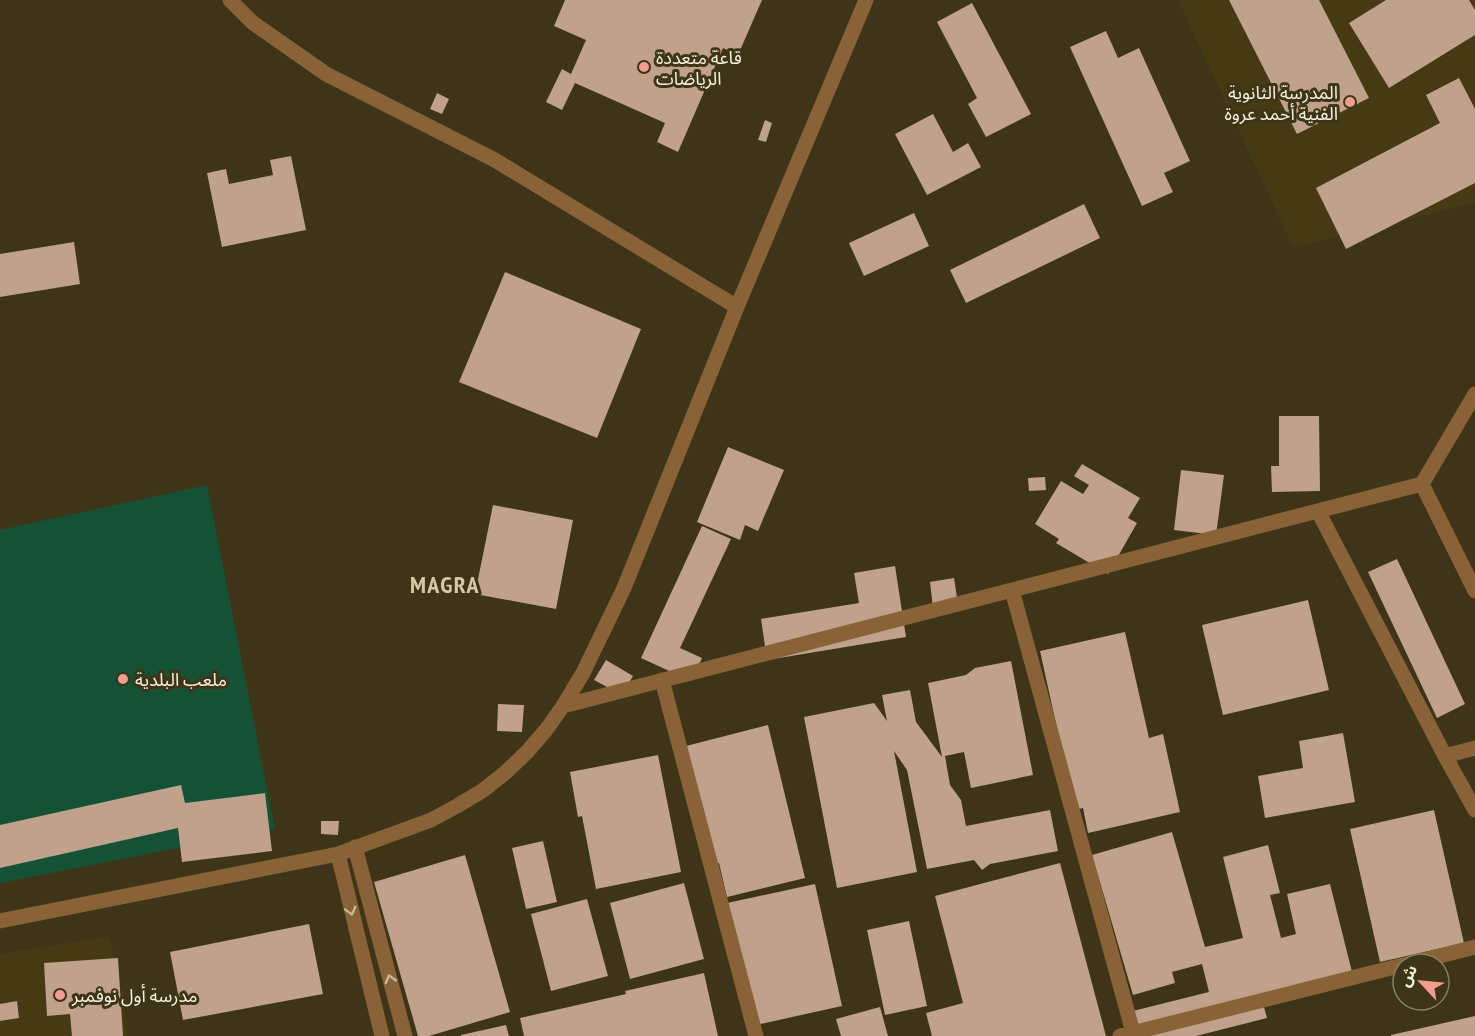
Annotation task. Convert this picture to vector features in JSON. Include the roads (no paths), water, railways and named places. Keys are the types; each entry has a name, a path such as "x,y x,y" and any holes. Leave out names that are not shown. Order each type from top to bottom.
{"street":[{"path":"230,0 253,23 326,74 493,159 737,307"},
{"path":"0,921 338,854 431,820 457,807 505,773 527,752 564,706 583,673 624,588 737,307 866,0"},
{"path":"564,706 1422,484 1475,394"},
{"path":"1422,484 1475,591"},
{"path":"1318,511 1444,756 1475,810"},
{"path":"1012,590 1129,1035 1391,968"},
{"path":"662,680 756,1036"},
{"path":"1444,756 1475,747"},
{"path":"355,847 405,1036"},
{"path":"338,854 382,1036"},
{"path":"1451,953 1475,947"}],"place":[{"name":"قاعة متعددة الرياضات","path":"644,67"},
{"name":"المدرسة الثانوية الفنية أحمد عروة","path":"1350,102"},
{"name":"ملعب البلدية","path":"123,679"},
{"name":"مدرسة أول نوفمبر","path":"60,995"}],"district":[{"name":"MAGRA","path":"445,584"}]}
